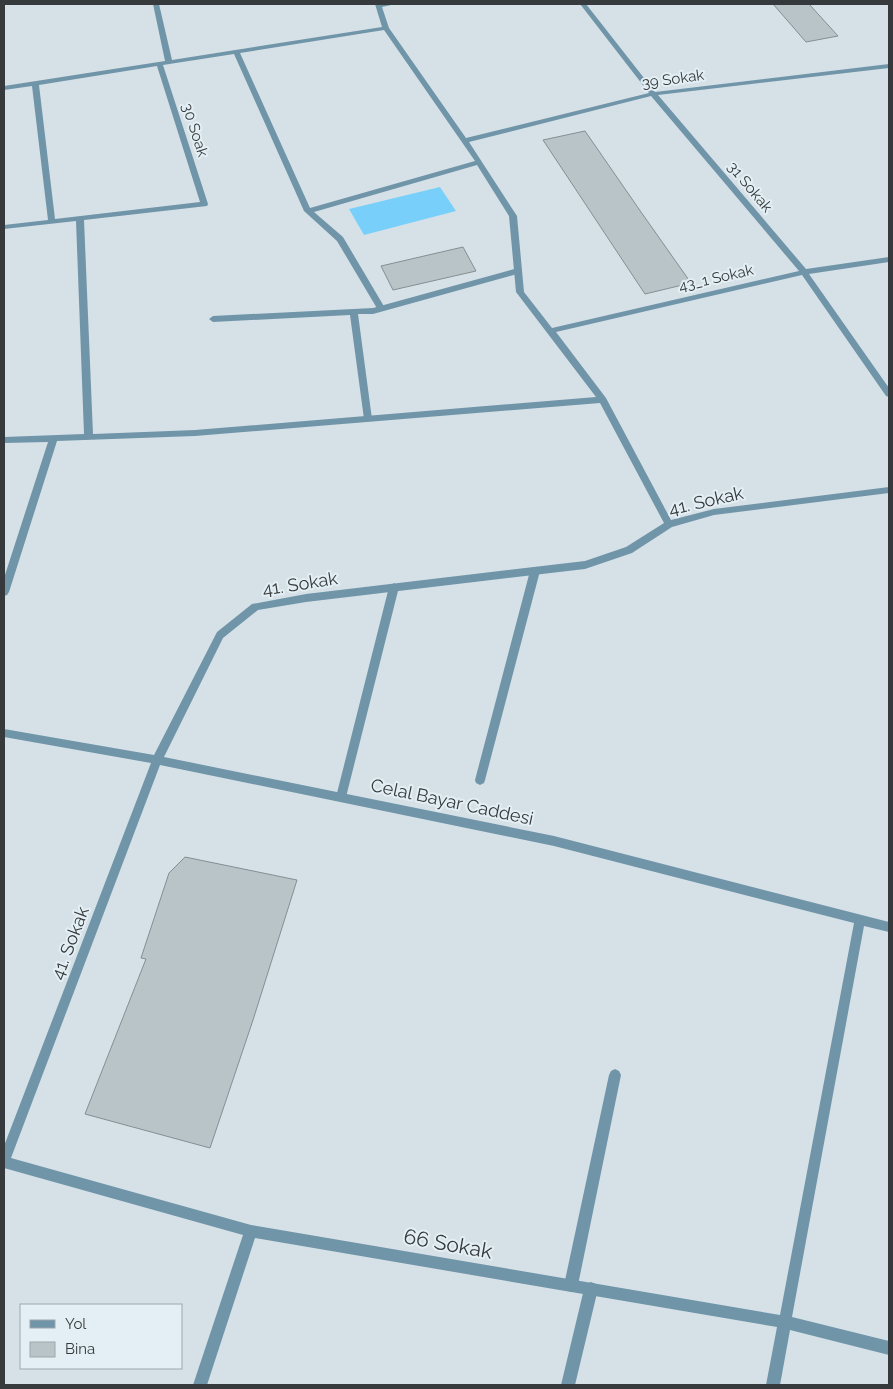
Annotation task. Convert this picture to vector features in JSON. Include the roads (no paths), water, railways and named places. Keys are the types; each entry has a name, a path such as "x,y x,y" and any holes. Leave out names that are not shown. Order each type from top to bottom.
{"street":[{"path":"156,4 169,63"},
{"path":"390,4 378,5 386,28 479,162 513,216 520,292 603,400 669,524"},
{"name":"31 Sokak","path":"583,4 653,94 804,272 889,394"},
{"path":"4,88 386,28"},
{"path":"236,52 308,211 340,239 381,308"},
{"name":"30 Soak","path":"80,220 204,204 160,64"},
{"name":"39 Sokak","path":"464,141 653,94 889,66"},
{"path":"35,83 52,222"},
{"path":"308,211 479,162"},
{"path":"4,227 80,220 89,438"},
{"name":"43_1 Sokak","path":"550,331 804,272 889,259"},
{"path":"213,320 354,312 381,308 518,271"},
{"path":"354,312 368,419"},
{"path":"4,440 195,433 603,400"},
{"path":"4,592 53,439"},
{"name":"41. Sokak","path":"4,1161 157,760 220,635 255,607 306,598 586,565 629,550 669,524 714,512 889,490"},
{"path":"480,780 535,571"},
{"path":"341,798 394,587"},
{"name":"Celal Bayar Caddesi","path":"4,733 157,760 554,841 889,927"},
{"path":"773,1385 860,920"},
{"path":"571,1285 615,1075"},
{"name":"66 Sokak","path":"4,1161 251,1231 784,1322 889,1348"},
{"path":"200,1385 251,1231"},
{"path":"568,1385 592,1289"}]}
